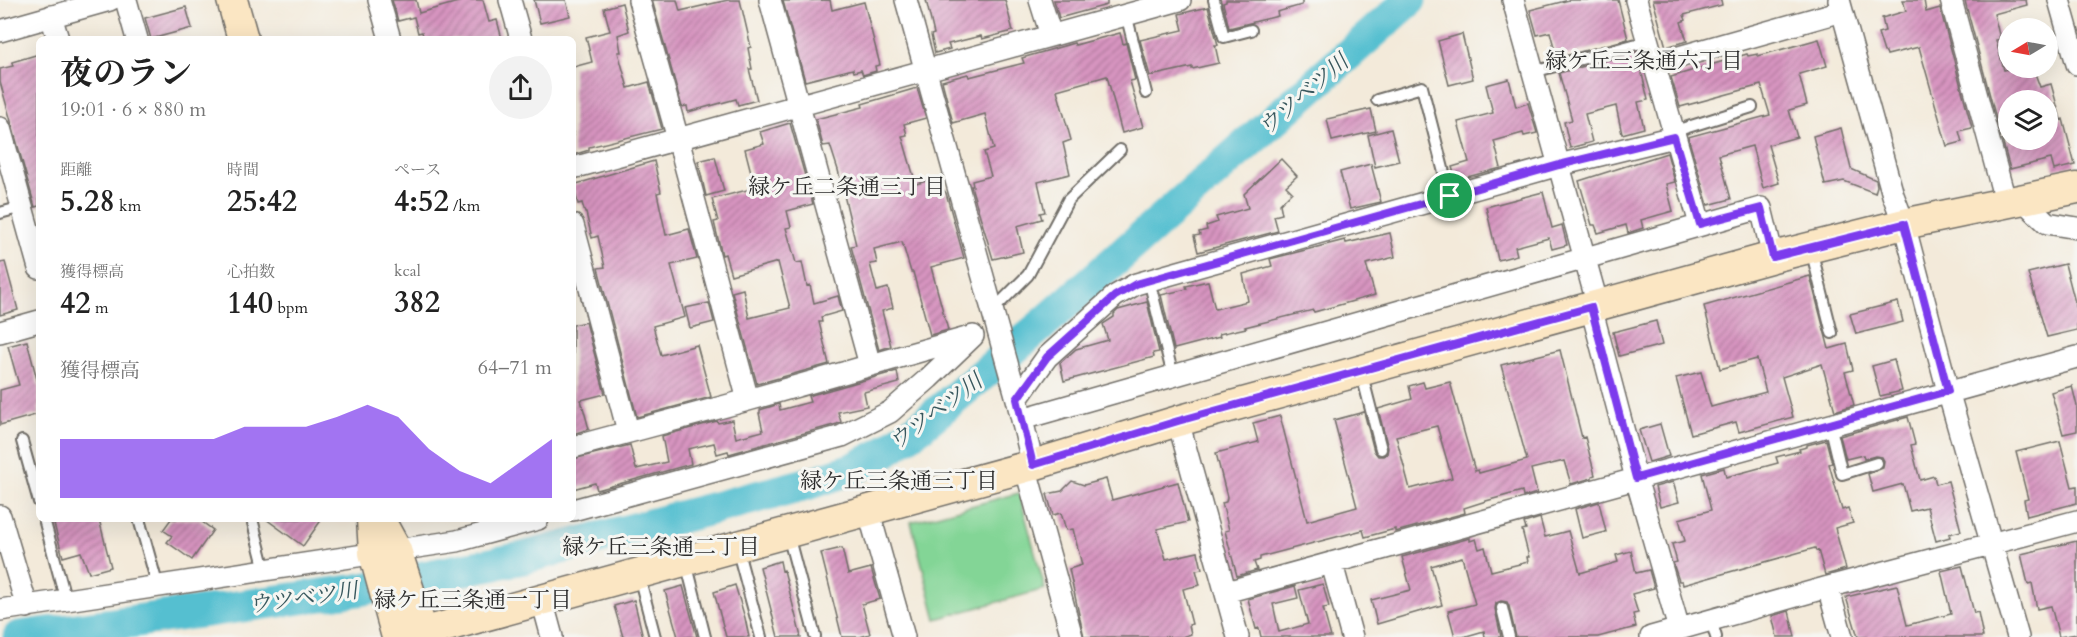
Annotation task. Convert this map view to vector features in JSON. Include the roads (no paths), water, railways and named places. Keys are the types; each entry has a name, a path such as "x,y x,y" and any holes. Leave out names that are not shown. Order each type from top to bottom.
{"street":[{"path":"0,31 110,0"},
{"path":"126,0 136,36"},
{"path":"232,0 242,36"},
{"path":"379,0 389,36"},
{"path":"510,0 520,36"},
{"path":"639,0 748,400"},
{"path":"771,0 870,365"},
{"path":"906,0 1017,400 1029,466 1072,637"},
{"path":"1040,0 1050,34"},
{"path":"1513,0 1585,258 1636,478 1679,629"},
{"path":"1636,0 1700,224"},
{"path":"1951,0 2014,202 2047,223 2077,228"},
{"path":"2059,0 2077,64"},
{"path":"576,167 1173,1"},
{"path":"1654,64 1840,6 1893,195 1904,224 1948,391 2018,637"},
{"path":"51,16 57,36"},
{"path":"0,128 36,257"},
{"path":"1017,400 1047,357 1115,296 1136,284 1673,134"},
{"path":"373,522 409,629 542,600 1029,466 1178,421 1810,247 1904,224 2077,188"},
{"path":"1017,400 1173,376 1761,208 1773,257"},
{"path":"576,236 628,431"},
{"path":"0,332 36,322"},
{"path":"576,446 973,336 995,324"},
{"path":"576,509 842,436 890,412 973,336"},
{"path":"1226,592 2077,357"},
{"path":"1178,421 1238,637"},
{"path":"868,509 904,637"},
{"path":"0,516 27,607"},
{"path":"1651,637 1679,629 1713,628 1828,587 2077,521"},
{"path":"380,522 387,559"},
{"path":"0,610 265,570 387,559 527,522"},
{"path":"1332,564 1352,637"},
{"path":"1828,587 1842,637"},
{"path":"542,600 552,637"}],"lane":[{"path":"1214,0 1224,37 1251,30"},
{"path":"1126,15 1146,93"},
{"path":"1533,72 1648,41"},
{"path":"1377,100 1422,87 1450,196"},
{"path":"1673,134 1752,107"},
{"path":"995,324 1028,275 1068,200 1120,150"},
{"path":"0,213 22,207"},
{"path":"1810,247 1832,333"},
{"path":"1149,280 1173,376"},
{"path":"1361,371 1381,449"},
{"path":"1830,424 1842,474 1877,463"},
{"path":"22,441 36,491"},
{"path":"45,522 66,601"},
{"path":"139,522 158,587"},
{"path":"253,522 265,570"},
{"path":"787,531 816,636"},
{"path":"736,546 761,637"},
{"path":"685,560 705,637"},
{"path":"638,573 655,637"},
{"path":"1502,608 1509,637"}],"waterway":[{"name":"ウツベツ川","path":"19,637 358,590 523,558 814,482 855,468 883,453 921,426 1042,325 1410,0"},
{"path":"449,572 467,596 472,610"}],"district":[{"name":"緑ケ丘三条通六丁目","path":"1644,60"},
{"name":"緑ケ丘二条通三丁目","path":"847,186"},
{"name":"緑ケ丘三条通三丁目","path":"899,480"},
{"name":"緑ケ丘三条通二丁目","path":"661,546"},
{"name":"緑ケ丘三条通一丁目","path":"473,599"}]}
